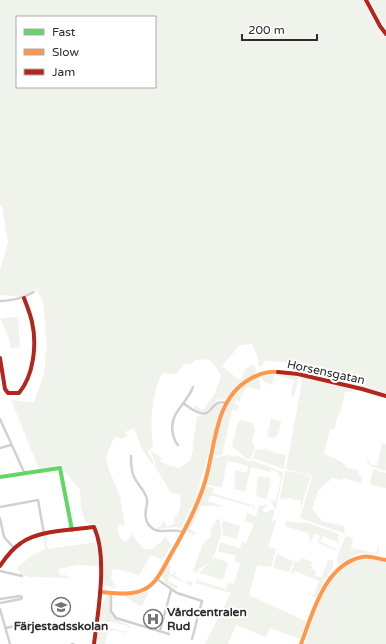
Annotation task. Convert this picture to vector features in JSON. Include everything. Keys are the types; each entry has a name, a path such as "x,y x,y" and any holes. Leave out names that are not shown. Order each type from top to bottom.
{"street":[{"path":"366,0 386,34"},
{"path":"0,301 24,298 34,292"},
{"path":"0,358 5,389 8,393 19,393 23,389 28,376 34,342 32,322 24,298"},
{"name":"Horsensgatan","path":"100,592 130,594 139,592 151,586 157,579 184,532 197,505 204,485 214,443 226,403 231,395 240,386 259,373 281,372 296,374 386,396"},
{"path":"178,445 174,441 172,425 173,418 193,387"},
{"name":"Horsensgatan","path":"183,403 198,413 204,415 209,412 216,403 226,403"},
{"path":"0,419 24,472"},
{"path":"0,448 11,446"},
{"path":"130,456 134,477 140,485 146,498 145,516 147,522 155,530 161,531 176,529 184,532"},
{"path":"0,477 24,472 60,468 72,530"},
{"path":"0,507 38,500 44,534"},
{"path":"0,518 4,537 14,548"},
{"path":"0,566 14,548 28,539 44,534 94,527 98,538 100,564 100,592 94,644"},
{"path":"301,644 325,585 337,569 352,560 362,557 386,560"},
{"path":"0,571 22,576"},
{"path":"157,579 171,590 202,601 192,639"},
{"path":"160,631 171,590"},
{"path":"111,592 111,612 116,618 169,634"},
{"path":"0,599 22,597 21,599 0,603"},
{"path":"0,608 10,644"},
{"path":"6,628 32,622"}],"shaded area":[{"path":"0,0 363,0 374,23 386,38 386,394 346,384 344,387 353,390 352,392 345,392 335,428 334,430 330,429 324,454 342,462 347,468 358,470 358,475 362,476 361,483 344,478 341,480 332,478 318,491 312,509 322,521 344,526 345,532 343,533 300,518 312,477 310,475 286,469 304,371 296,369 290,362 265,361 260,368 257,362 259,360 252,344 240,345 222,366 238,379 241,379 244,371 248,367 254,365 257,373 239,384 226,399 216,400 208,411 203,414 194,409 196,405 202,410 204,409 215,393 221,376 209,359 196,360 191,364 186,363 176,374 162,373 158,382 152,409 153,447 148,452 153,461 153,465 142,449 134,428 125,432 127,436 122,439 116,437 114,438 106,457 109,470 120,496 125,526 120,525 117,530 120,537 125,542 131,534 144,549 153,549 165,536 172,546 163,560 151,555 139,575 116,569 112,570 111,578 117,589 104,585 100,532 85,521 81,508 80,490 60,465 39,469 11,400 34,403 44,373 47,345 43,302 36,289 23,297 0,295 0,271 8,242 2,206 0,205"},
{"path":"369,0 386,0 386,29"},
{"path":"18,317 20,347 11,349 9,338 0,318"},
{"path":"277,373 299,377 294,396 291,395 294,380 274,375 272,385 264,382 262,376"},
{"path":"258,377 261,390 247,387 243,394 241,394 240,401 236,400 235,404 239,405 237,411 232,410 222,455 217,456 213,454 226,409 239,390 247,383"},
{"path":"218,402 222,405 195,500 181,528 175,527 158,529 157,527 161,526 164,520 166,527 175,523 173,516 176,517 179,511 180,494 171,493 155,466 151,451 162,458 160,461 167,465 179,468 191,460 197,417 209,413"},
{"path":"271,419 281,421 279,432 276,431 279,433 274,438 267,436"},
{"path":"241,420 253,423 254,426 252,427 255,429 252,441 255,448 250,459 247,459 232,446 238,422"},
{"path":"382,443 386,444 386,470 384,471 371,466 367,462 367,460 370,461 370,464 377,466"},
{"path":"256,449 267,449 269,452 271,450 274,453 286,455 284,469 253,458"},
{"path":"228,455 235,457 237,455 249,462 252,460 283,473 276,510 270,500 276,501 281,478 277,472 271,469 270,472 251,467 245,492 234,489 235,470 247,473 248,466 230,461 227,462 222,488 206,484 212,457"},
{"path":"373,469 386,473 386,488 371,485 370,483"},
{"path":"287,471 308,475 310,478 301,508 301,501 287,498 280,499 285,472"},
{"path":"258,476 270,478 269,483 271,484 266,499 256,496"},
{"path":"205,486 214,488 212,493 255,506 254,510 253,507 210,495 208,501 222,506 201,506 190,529 195,532 195,534 194,535 187,532 186,530 195,513"},
{"path":"266,504 268,506 262,509 265,513 272,509 275,512 271,522 277,519 268,547 276,549 271,567 257,565 249,595 307,622 300,639 270,628 266,637 236,625 228,644 205,644 231,593 195,583 196,580 226,589 228,583 234,584 240,563 234,561 236,556 218,551 220,542 240,548 242,542 246,543 254,524 245,521 247,513 256,516 259,505 264,506"},
{"path":"217,519 220,520 221,535 214,556 211,561 197,572 193,571 202,546 210,538 210,531"},
{"path":"224,521 240,526 237,539 223,535 222,522"},
{"path":"287,521 308,523 339,534 339,543 323,536 320,542 337,549 336,550 318,543 320,536 315,533 310,543 308,533 285,526"},
{"path":"43,536 46,536 48,549 96,542 99,566 79,565 58,569 60,576 66,575 70,578 29,577 21,575 17,568 31,556 45,549"},
{"path":"346,536 353,538 351,548 376,553 379,546 378,554 357,554 340,564 337,563 337,557"},
{"path":"277,554 285,557 283,564 285,558 293,561 289,572 273,568"},
{"path":"214,558 228,562 223,580 199,573"},
{"path":"302,558 313,562 311,565 313,570 316,571 315,576 322,577 328,560 333,561 333,568 325,579 316,598 312,597 312,595 314,595 319,581 295,571 294,574 291,573 294,561 298,562"},
{"path":"364,559 386,561 386,644 305,644 315,612 331,579 346,565"},
{"path":"168,564 171,567 169,570 171,571 170,574 172,575 175,571 175,576 187,583 188,581 193,583 192,586 170,576 168,581 178,586 176,589 166,583 162,577"},
{"path":"149,591 142,607 123,596 135,595"},
{"path":"107,594 110,595 110,608 112,615 114,618 129,625 129,628 127,629 128,626 109,621 107,627 125,632 125,630 127,631 125,633 113,630 108,632 105,644 97,644 100,609"}],"traffic: fast":[{"path":"0,477 60,468 72,530"}],"traffic: slow":[{"path":"100,592 123,594 134,593 145,589 157,579 184,531 200,497 207,474 217,428 228,400 238,388 250,379 263,373 278,372"},
{"path":"301,644 322,592 329,580 338,570 349,562 362,557 386,560"}],"traffic: jam":[{"path":"366,0 386,34"},
{"path":"0,358 5,389 8,393 19,393 28,377 34,349 32,322 24,298"},
{"path":"278,372 298,374 386,396"},
{"path":"0,566 15,548 21,543 37,535 56,531 94,527 98,539 101,569 101,585 94,644"}],"place":[{"name":"Färjestadsskolan","path":"61,607"},
{"name":"Vårdcentralen Rud","path":"153,619"}]}
